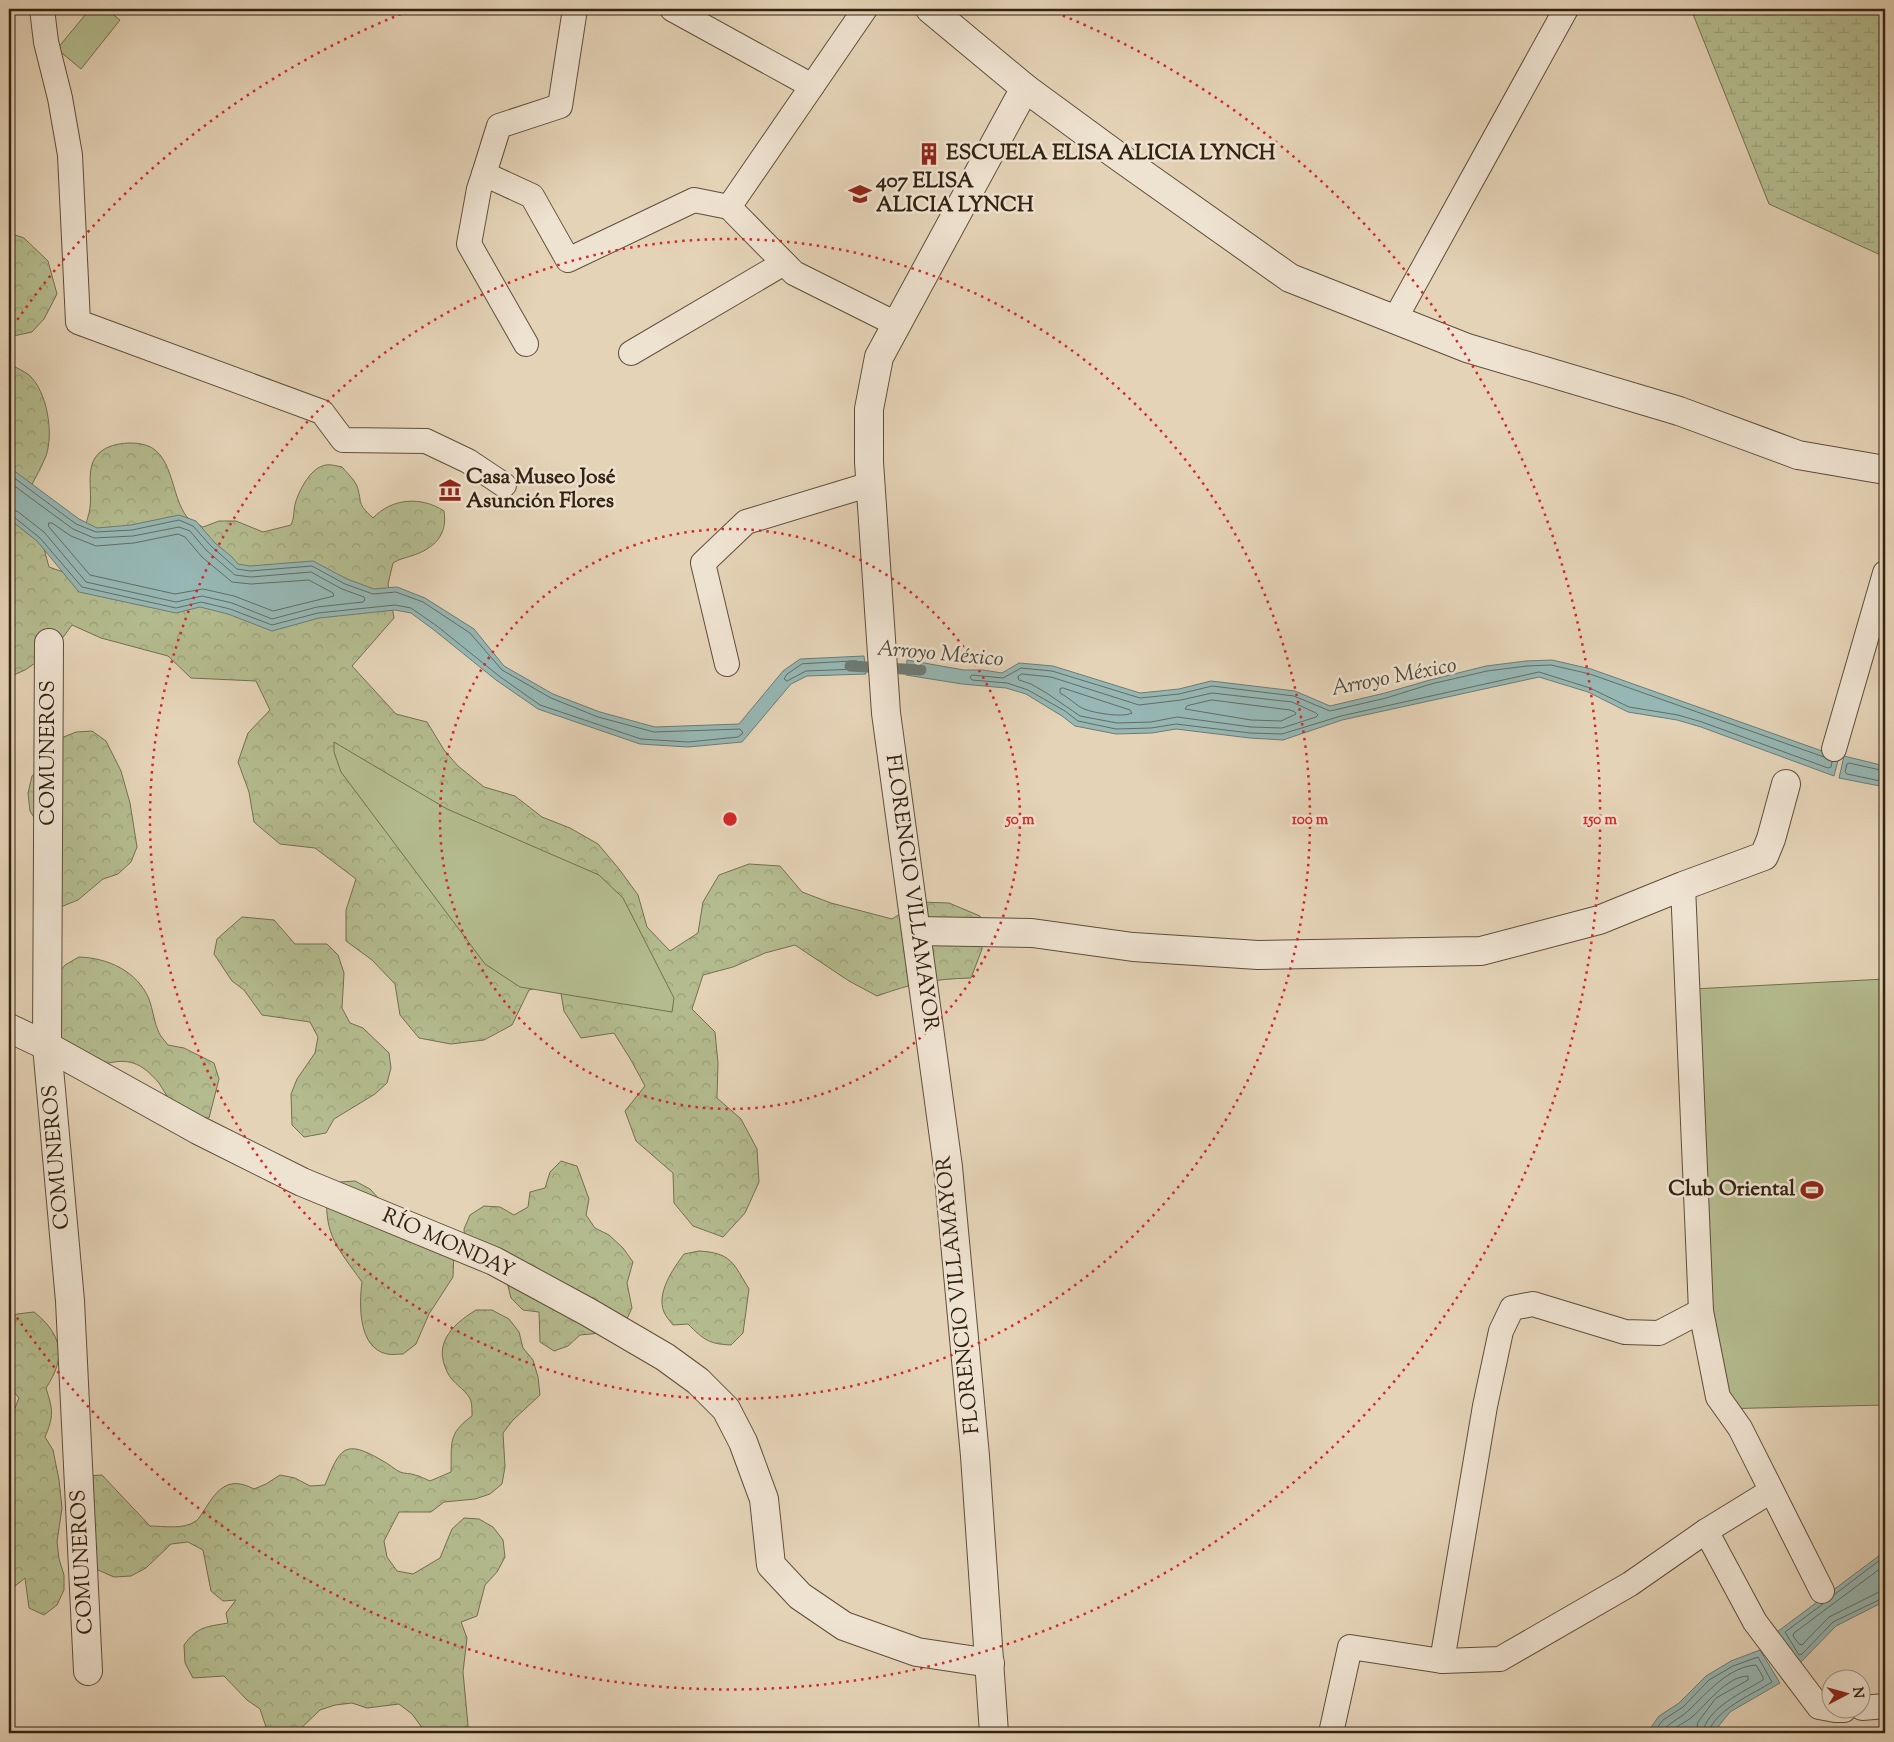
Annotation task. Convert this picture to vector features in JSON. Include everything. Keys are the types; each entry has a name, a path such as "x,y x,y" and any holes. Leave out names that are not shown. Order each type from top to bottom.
{"street":[{"path":"930,9 1025,88 1290,278 1467,348 1679,411 1798,454 1885,470"},
{"name":"FLORENCIO VILLAMAYOR","path":"994,1733 975,1456 948,1167 886,713 871,484 869,409 879,357 1025,88"},
{"name":"COMUNEROS","path":"49,643 46,1046 70,1301 88,1671"},
{"path":"917,931 1032,933 1133,947 1258,956 1481,952 1599,920 1764,856 1771,839 1786,784"},
{"name":"RÍO MONDAY","path":"9,1028 46,1046 198,1130 302,1182 494,1261 588,1312 665,1358 692,1376 726,1409 743,1442 764,1499 771,1565 800,1596 844,1626 917,1652 990,1664"}],"lane":[{"path":"42,9 46,42 60,98 70,155 78,322 322,412 343,440 426,441 468,461 504,485"},
{"path":"526,344 469,244 479,189 499,126 560,106 575,9"},
{"path":"672,9 812,86"},
{"path":"729,207 865,9"},
{"path":"1395,320 1566,9"},
{"path":"484,174 532,196 568,260 694,200 729,207 794,273 896,324"},
{"path":"631,353 784,263"},
{"path":"727,664 703,562 746,522 871,484"},
{"path":"1834,749 1885,573"},
{"path":"1683,886 1701,1311 1718,1396 1740,1428 1822,1591"},
{"path":"1442,1661 1485,1406 1501,1331 1512,1308 1533,1304 1626,1332 1659,1333 1701,1311"},
{"path":"1331,1733 1350,1647 1442,1661 1500,1659 1630,1584 1706,1531 1772,1491"},
{"path":"1706,1531 1755,1622 1819,1707 1822,1708"},
{"path":"1872,1707 1885,1706"}],"green space":[{"path":"90,9 106,9 120,20 81,69 57,49"},
{"path":"1691,9 1885,9 1885,257 1769,204"},
{"path":"9,233 24,238 48,261 57,294 44,319 32,332 9,337"},
{"path":"9,363 27,373 35,382 47,413 49,436 46,456 23,501 40,534 49,567 63,572 75,551 89,513 90,475 95,458 101,451 111,446 122,444 141,444 152,448 160,455 170,474 181,508 189,519 203,527 219,521 236,521 263,532 291,525 296,501 303,485 316,470 328,465 342,467 350,476 357,486 362,506 373,518 389,506 407,501 416,501 435,506 444,511 445,520 438,540 419,553 393,563 388,584 394,618 352,666 396,714 427,722 444,750 458,766 484,787 515,796 542,817 570,828 598,844 638,895 647,927 670,951 698,933 703,902 719,875 749,864 780,866 802,892 831,903 892,919 919,902 949,903 980,916 982,949 971,978 945,979 923,983 877,996 849,981 795,945 765,953 733,967 703,975 692,1009 715,1032 718,1063 717,1098 741,1119 757,1149 759,1182 745,1213 723,1237 693,1226 674,1203 673,1173 636,1141 625,1111 645,1086 631,1060 614,1033 581,1038 564,1011 559,982 529,990 512,1025 484,1040 451,1044 419,1038 400,1015 395,984 372,960 346,941 346,910 356,879 315,848 280,844 254,822 249,792 238,762 248,733 270,710 256,681 191,678 168,656 101,638 72,625 53,651 25,670 9,677"},
{"path":"92,731 106,741 121,771 130,803 137,847 131,862 118,874 103,879 78,900 63,906 49,899 47,839 30,811 28,793 32,776 45,766 61,738 76,732"},
{"path":"334,742 447,809 599,875 623,898 674,998 672,1012 520,987 485,964 341,772 334,752"},
{"path":"242,917 274,920 295,944 327,944 338,955 344,973 342,1008 350,1023 363,1028 389,1053 391,1068 387,1083 375,1094 334,1119 326,1133 304,1137 292,1125 291,1094 297,1079 315,1053 318,1037 310,1022 262,1015 244,990 232,981 214,954 217,939"},
{"path":"79,957 111,963 129,974 144,989 149,999 159,1033 168,1045 184,1048 214,1063 219,1079 209,1118 193,1120 170,1099 159,1083 140,1066 119,1061 101,1065 64,1042 55,1027 55,977 65,965"},
{"name":"Club Oriental","path":"1885,979 1885,1405 1715,1409 1693,989"},
{"path":"561,1161 577,1166 589,1199 586,1215 595,1228 609,1235 623,1248 633,1262 627,1283 632,1308 625,1323 612,1332 580,1335 568,1346 554,1351 540,1342 539,1312 523,1310 511,1298 507,1282 465,1245 464,1229 470,1215 484,1206 500,1207 514,1215 528,1207 530,1192 545,1188 550,1172"},
{"path":"355,1181 370,1189 381,1201 454,1251 453,1277 429,1314 416,1344 403,1354 387,1354 377,1350 370,1343 362,1324 362,1282 334,1241 330,1231 327,1193 340,1182"},
{"path":"699,1251 725,1257 735,1266 749,1289 743,1333 731,1345 717,1344 707,1340 688,1324 673,1325 664,1312 662,1297 671,1274 684,1254"},
{"path":"476,1310 492,1310 509,1319 519,1332 523,1348 533,1360 538,1377 540,1395 513,1420 503,1433 505,1467 502,1484 490,1494 475,1499 444,1502 431,1512 399,1512 384,1541 387,1557 397,1571 413,1574 440,1558 452,1529 464,1518 479,1519 493,1527 503,1540 505,1557 497,1572 485,1585 477,1616 461,1622 467,1638 463,1672 468,1725 467,1733 426,1733 412,1714 399,1704 367,1708 352,1703 335,1705 320,1710 296,1733 268,1733 260,1709 247,1700 224,1676 193,1678 185,1663 184,1645 194,1634 203,1628 228,1623 226,1613 236,1600 223,1601 211,1591 203,1550 188,1542 171,1544 146,1568 131,1576 114,1577 98,1570 74,1545 86,1476 102,1475 150,1526 167,1527 185,1526 196,1521 215,1495 225,1486 231,1484 245,1485 254,1489 280,1475 295,1478 310,1486 325,1485 335,1462 345,1450 360,1450 385,1462 400,1472 417,1475 430,1481 451,1472 451,1447 455,1434 458,1428 472,1416 469,1398 450,1377 442,1356 443,1346 451,1330"},
{"path":"34,1312 51,1329 56,1338 59,1357 57,1367 46,1388 52,1413 45,1437 53,1450 59,1480 62,1508 57,1542 59,1559 64,1575 64,1590 57,1605 44,1615 29,1608 25,1578 9,1591 9,1447 12,1443 12,1420 19,1398 9,1386 9,1320 17,1314"}],"water":[{"path":"9,467 79,519 97,528 131,525 179,515 196,521 215,543 238,564 250,566 313,561 347,579 374,589 397,587 425,598 474,629 504,666 553,694 600,712 655,727 739,724 783,671 800,659 864,656 866,674 807,676 791,684 742,742 688,747 640,744 538,709 496,680 411,613 395,610 319,618 272,631 228,614 200,607 176,613 79,592 37,541 9,519"},
{"path":"907,660 964,670 1002,673 1019,663 1053,666 1140,693 1179,689 1211,681 1295,691 1330,706 1486,666 1552,660 1591,669 1839,757 1834,776 1701,727 1677,720 1628,712 1588,692 1539,677 1342,720 1283,740 1176,729 1152,733 1116,734 1075,726 1026,694 1006,688 962,684 906,675"},
{"path":"1844,756 1885,766 1885,787 1839,778"},
{"path":"1885,1549 1885,1601 1836,1626 1799,1664 1777,1632 1880,1555"},
{"path":"1760,1650 1780,1683 1730,1712 1713,1733 1647,1733 1659,1716 1679,1703 1706,1676 1731,1661"}],"waterway":[{"name":"Arroyo México","path":"850,666 921,670"}],"place":[{"name":"ESCUELA ELISA ALICIA LYNCH","path":"929,154"},
{"name":"407 ELISA ALICIA LYNCH","path":"860,194"},
{"name":"Casa Museo José Asunción Flores","path":"450,490"},
{"name":"Club Oriental","path":"1812,1190"}]}
